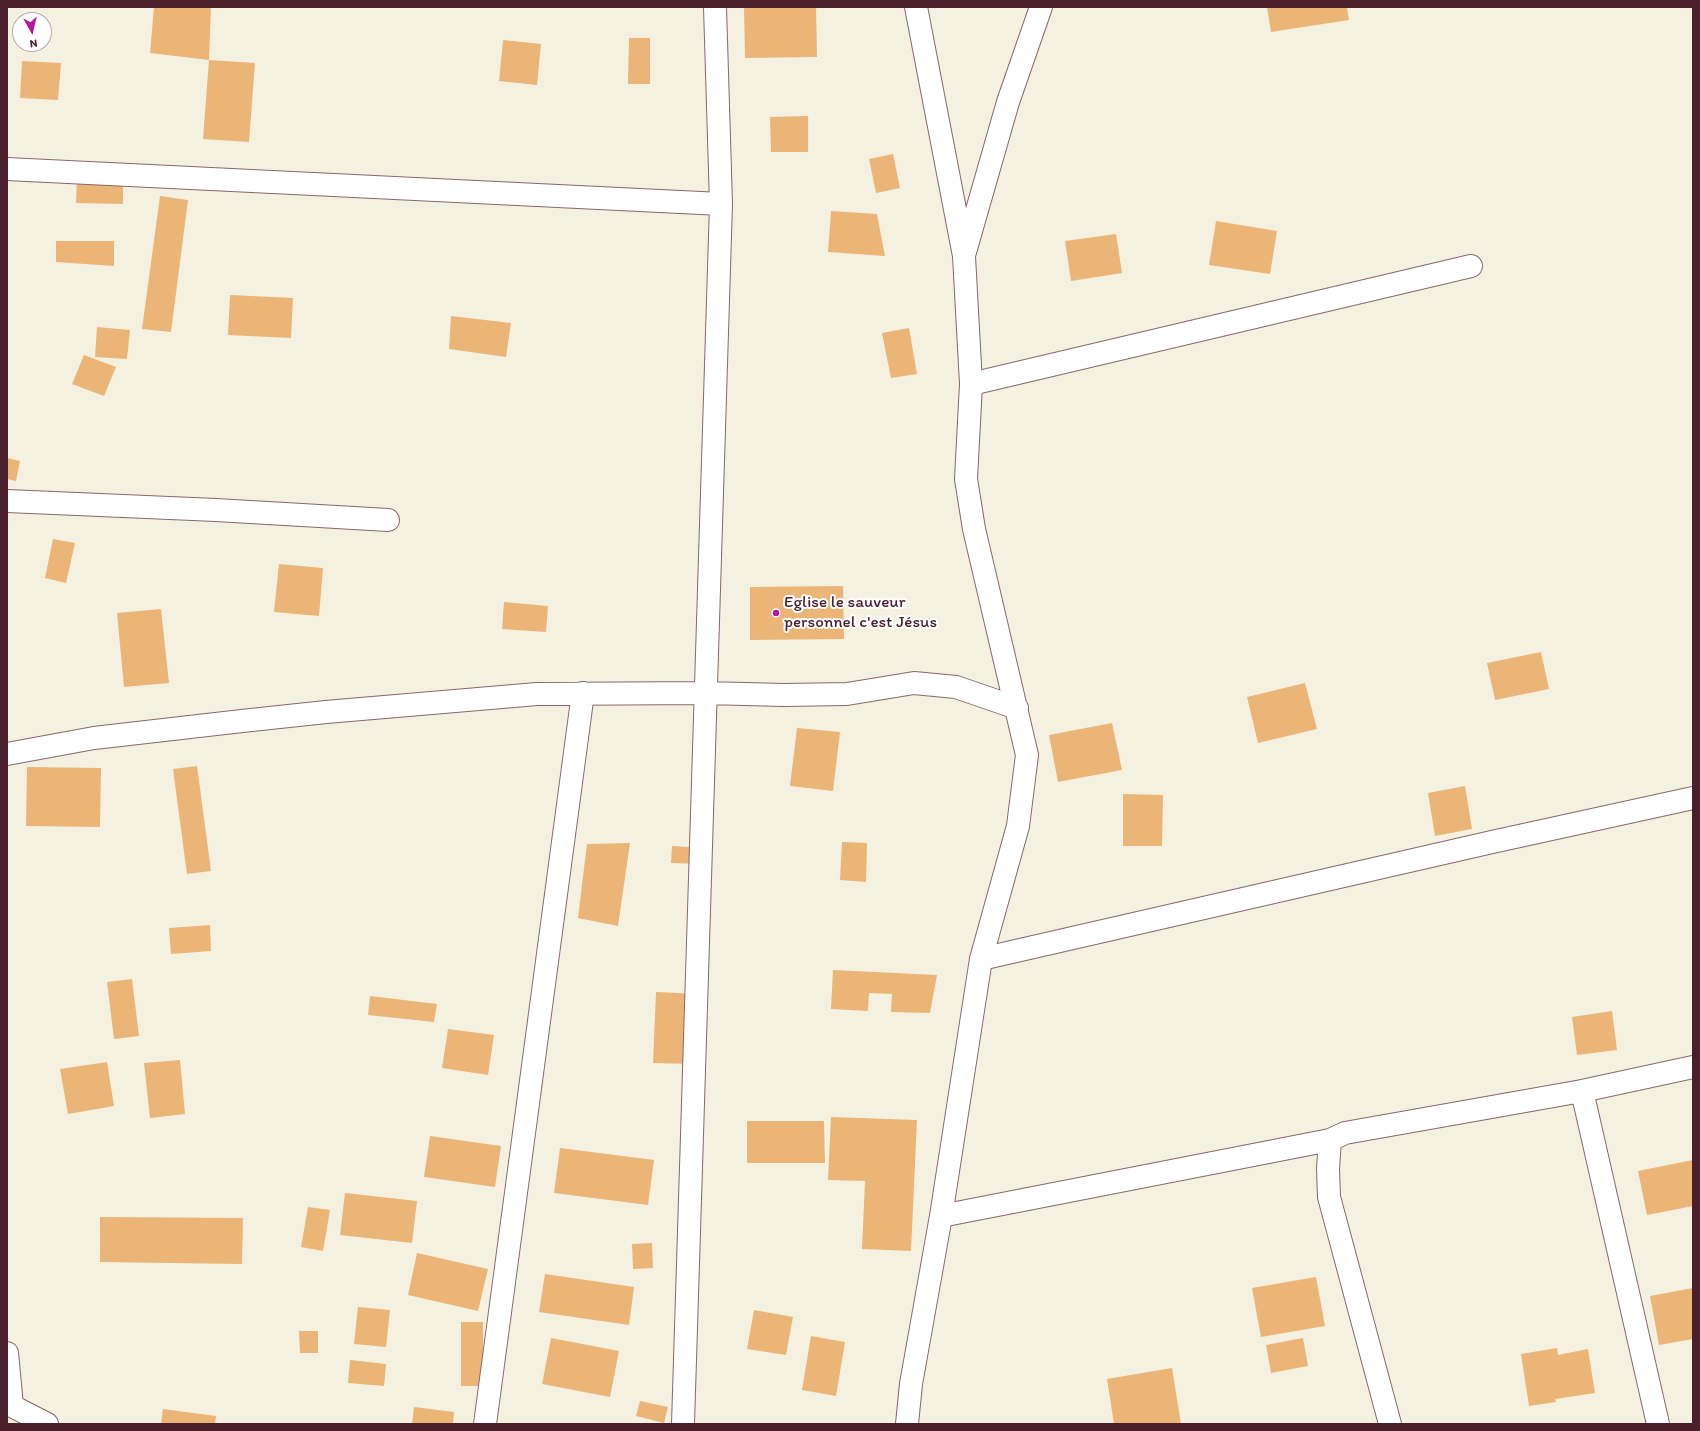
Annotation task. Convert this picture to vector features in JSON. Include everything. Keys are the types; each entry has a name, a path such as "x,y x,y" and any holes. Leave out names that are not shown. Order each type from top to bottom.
{"street":[{"path":"683,1424 721,204 715,7"},
{"path":"907,1424 911,1384 941,1216 981,959 1018,826 1027,755 974,529 966,479 970,384 964,256 916,7"},
{"path":"964,256 1008,102 1041,7"},
{"path":"7,169 721,204"},
{"path":"970,384 1471,266"},
{"path":"7,501 216,510 388,520"},
{"path":"7,754 94,738 326,712 537,694 847,694 914,683 956,687 1017,708"},
{"path":"485,1424 583,693"},
{"path":"981,959 1484,844 1693,798"},
{"path":"941,1216 1330,1140 1345,1133 1582,1091 1693,1067"},
{"path":"1582,1091 1658,1424"},
{"path":"1330,1140 1328,1169 1329,1197 1390,1424"},
{"path":"7,1353 11,1415 47,1424"}],"building":[{"path":"154,7 211,7 209,60 150,53"},
{"path":"744,7 816,7 817,57 745,58"},
{"path":"1267,7 1347,7 1349,20 1271,32"},
{"path":"629,38 650,38 650,84 628,84"},
{"path":"503,40 541,44 537,85 499,81"},
{"path":"209,60 255,63 249,142 203,139"},
{"path":"22,61 61,63 58,100 20,98"},
{"path":"808,116 808,152 771,152 770,117"},
{"path":"893,154 900,188 876,193 869,159"},
{"path":"77,176 123,177 123,204 76,203"},
{"path":"160,196 188,200 171,332 142,329"},
{"path":"831,211 877,214 885,256 828,252"},
{"path":"1216,221 1277,231 1270,274 1209,265"},
{"path":"1116,234 1122,273 1071,281 1065,241"},
{"path":"56,241 114,241 114,266 56,262"},
{"path":"230,295 293,298 291,338 228,335"},
{"path":"451,316 511,323 506,357 449,349"},
{"path":"97,327 130,330 127,359 95,357"},
{"path":"909,328 917,374 891,378 882,333"},
{"path":"84,355 116,367 104,396 72,384"},
{"path":"7,458 20,461 16,481 7,479"},
{"path":"53,539 75,543 66,583 45,578"},
{"path":"279,564 323,568 319,616 274,612"},
{"path":"843,586 844,639 750,640 750,587"},
{"path":"504,602 548,606 546,632 502,629"},
{"path":"161,609 169,683 124,687 117,613"},
{"path":"1541,652 1549,689 1495,700 1487,663"},
{"path":"1305,683 1317,729 1258,743 1247,697"},
{"path":"1112,723 1122,770 1058,782 1049,735"},
{"path":"797,728 840,732 833,791 790,786"},
{"path":"197,766 211,871 187,874 173,769"},
{"path":"27,767 101,768 100,827 26,826"},
{"path":"1465,786 1472,829 1435,836 1428,793"},
{"path":"1123,794 1163,795 1162,846 1123,846"},
{"path":"842,842 867,843 866,882 840,880"},
{"path":"630,843 618,926 578,918 587,844"},
{"path":"672,846 704,848 704,864 671,863"},
{"path":"210,925 211,951 171,954 169,928"},
{"path":"833,970 937,975 930,1013 891,1012 892,994 869,993 868,1011 831,1009"},
{"path":"132,979 139,1036 114,1039 107,982"},
{"path":"656,992 698,994 694,1064 653,1063"},
{"path":"370,996 437,1004 434,1022 368,1015"},
{"path":"1612,1011 1617,1050 1577,1055 1572,1017"},
{"path":"448,1029 494,1035 488,1075 442,1068"},
{"path":"180,1060 185,1114 150,1118 144,1063"},
{"path":"107,1062 114,1106 68,1114 60,1069"},
{"path":"831,1117 917,1120 911,1251 862,1249 865,1181 828,1180"},
{"path":"747,1121 824,1121 825,1163 747,1163"},
{"path":"430,1136 501,1146 495,1187 424,1177"},
{"path":"560,1148 654,1160 648,1205 554,1193"},
{"path":"1693,1160 1693,1206 1647,1215 1638,1171"},
{"path":"345,1193 417,1201 412,1243 340,1235"},
{"path":"308,1207 330,1210 323,1251 301,1247"},
{"path":"100,1217 243,1218 242,1264 100,1262"},
{"path":"652,1243 653,1268 633,1269 632,1244"},
{"path":"417,1253 488,1269 478,1311 408,1295"},
{"path":"545,1274 634,1287 629,1325 539,1312"},
{"path":"1316,1277 1325,1326 1261,1337 1252,1288"},
{"path":"1693,1288 1693,1339 1659,1345 1650,1296"},
{"path":"358,1307 390,1310 386,1347 354,1344"},
{"path":"754,1310 793,1317 786,1355 747,1349"},
{"path":"461,1322 483,1322 483,1386 461,1386"},
{"path":"299,1331 318,1331 318,1353 300,1353"},
{"path":"811,1336 845,1342 836,1396 802,1390"},
{"path":"551,1338 619,1351 610,1397 542,1384"},
{"path":"1303,1338 1308,1366 1271,1373 1266,1345"},
{"path":"1557,1348 1558,1355 1588,1349 1595,1393 1555,1399 1556,1402 1529,1406 1521,1354"},
{"path":"350,1360 386,1364 384,1386 348,1383"},
{"path":"1172,1368 1181,1424 1114,1424 1107,1379"},
{"path":"640,1401 668,1407 664,1423 636,1416"},
{"path":"414,1407 454,1412 453,1424 412,1424"},
{"path":"163,1409 216,1416 215,1424 161,1424"}],"place":[{"name":"Eglise le sauveur personnel c'est Jésus","path":"776,613"}]}
